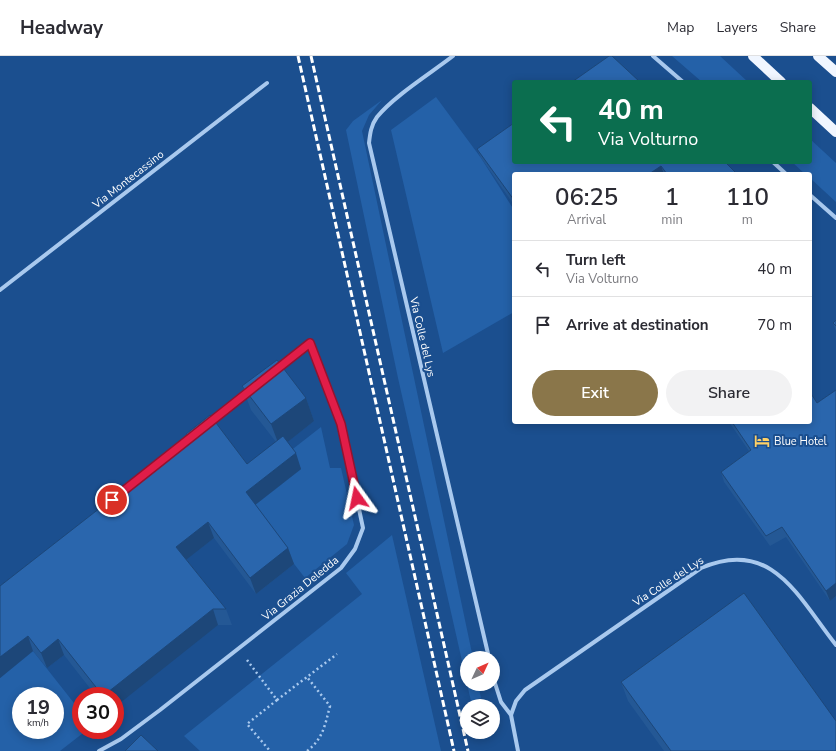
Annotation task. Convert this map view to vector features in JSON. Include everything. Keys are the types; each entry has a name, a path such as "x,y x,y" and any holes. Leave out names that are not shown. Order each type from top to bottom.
{"main road":[{"path":"753,56 779,80"},
{"path":"818,56 836,72"},
{"path":"812,110 836,132"}],"street":[{"name":"Via Colle del Lys","path":"453,56 388,106 377,118 371,129 369,143 487,651"},
{"path":"653,56 681,80"},
{"name":"Via Montecassino","path":"0,290 267,82"},
{"path":"775,164 784,172"},
{"path":"812,197 836,218"},
{"name":"Via Grazia Deledda","path":"99,751 126,735 341,568 355,549 363,528 341,424 310,343 273,372"},
{"path":"205,426 254,387"},
{"name":"Via Colle del Lys","path":"510,714 516,701 525,690 701,568 718,560 736,558 755,561 772,569 787,582 836,644"},
{"path":"497,691 501,702 510,714 518,751"}],"path":[{"path":"238,649 277,700"},
{"path":"270,751 247,724 337,654"},
{"path":"307,677 330,706 323,732 316,744 307,751"}],"shaded area":[{"path":"672,56 720,56 746,80 700,80"},
{"path":"436,97 481,158 512,207 512,313 443,353 391,130"},
{"path":"382,100 369,115 362,131 472,651 460,652 398,378 346,130 353,121"},
{"path":"812,141 836,163 836,202 812,180 812,172 803,172 794,164 812,164"},
{"path":"321,427 330,468 341,468 354,525 347,544 305,578 251,508 301,469 289,452"},
{"path":"392,535 441,751 200,751 184,736 362,594 346,573"},
{"path":"33,651 61,687 12,687 12,739 64,739 64,690 72,701 72,739 75,739 60,751 0,751 0,678"},
{"path":"469,691 480,691 481,698 471,699"}],"building":[{"path":"609,56 612,56 638,80 575,80"},
{"path":"512,124 512,164 727,164 735,172 666,172 661,166 652,172 512,172 512,197 477,149"},
{"path":"277,360 306,398 271,424 242,386"},
{"path":"836,390 836,583 826,591 782,527 766,536 721,472 751,450 733,424 812,424 812,395 817,403"},
{"path":"210,415 247,464 283,436 296,453 246,492 288,548 250,578 208,522 176,547 226,609 213,609 114,687 96,687 58,639 41,653 28,636 0,657 0,586 188,438 186,434"},
{"path":"744,593 836,721 836,751 671,751 621,682"},
{"path":"141,735 158,751 125,751"}],"railway":[{"path":"298,56 454,751"},
{"path":"311,56 468,751"}],"place":[{"name":"Blue Hotel","path":"762,441"}],"route":[{"path":"112,500 310,343 341,424 357,498"}]}
